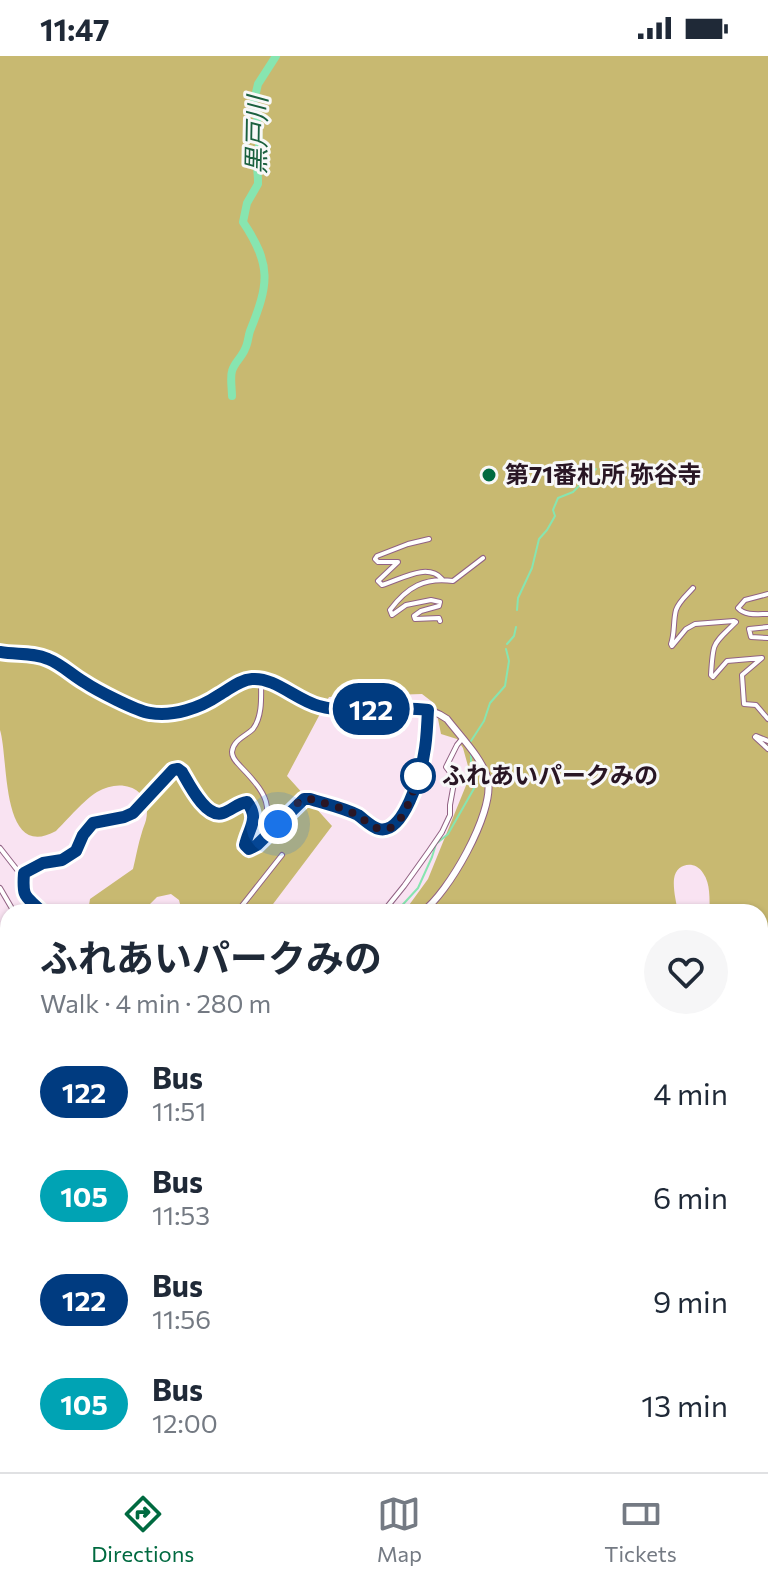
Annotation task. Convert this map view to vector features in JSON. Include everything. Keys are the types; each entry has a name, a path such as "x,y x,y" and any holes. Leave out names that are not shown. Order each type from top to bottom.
{"street":[{"path":"429,539 377,556 375,559 378,562 398,562 378,581 382,585 429,572 437,573 442,579"},
{"path":"440,621 435,617 415,619 414,616 439,606 440,602 435,600 406,605 392,615 390,610 410,589 429,580 453,581 483,558"},
{"path":"693,588 676,612 672,646 686,629 695,624 736,622 718,638 713,650 711,675 713,677 727,661 762,658 742,675 742,686 744,704 756,705 768,719"},
{"path":"768,594 745,600 738,608 750,614 768,614"},
{"path":"768,627 752,628 748,632 754,638 768,638"},
{"path":"0,652 45,657 86,684 151,713 176,713 189,709 251,679 280,687 301,700 323,708 350,710 389,707 440,714 484,768 488,781 487,804 453,877 430,904"},
{"path":"247,847 264,826 267,804 263,793 234,760 232,751 257,720 261,680"},
{"path":"247,847 257,845 304,799 357,815 381,829 390,829 408,805 419,774 425,753 428,710"},
{"path":"768,741 755,737 768,749"},
{"path":"389,904 450,815 454,783 446,767 463,739"},
{"path":"0,848 18,871 24,873 43,863 62,860 76,851 93,823 133,813 163,778 178,769 198,799 214,813 223,813 247,802 254,816 247,847"},
{"path":"243,904 282,855"},
{"path":"24,873 23,890 31,904"},
{"path":"768,1427 768,1441"}],"shaded area":[{"path":"0,56 768,56 768,904 710,904 703,873 695,866 686,865 675,874 677,904 410,904 428,879 467,783 468,766 457,739 441,734 435,704 422,694 329,697 287,776 332,826 273,904 180,904 171,894 157,897 150,904 89,904 90,899 133,869 146,820 145,800 133,788 106,788 97,792 56,831 38,837 25,832 16,820 10,803 0,730"}],"waterway":[{"name":"黒戸川","path":"232,396 232,371 246,347 264,287 263,263 243,222 247,203 258,184 259,146 253,105 258,84 276,56"},
{"path":"517,610 518,598 532,568 539,539 555,516 553,510 558,498 573,492 596,469"},
{"path":"507,644 514,636 516,627"},
{"path":"471,741 484,721 490,703 505,686 509,661 506,649"},
{"path":"403,904 418,888 436,844 448,834 476,785 471,752"}],"bus line":[{"name":"122","path":"0,652 45,657 86,684 151,713 176,713 204,704 236,684 251,679 267,681 323,708 428,710 425,753 419,774 408,805 390,829 381,829 357,815 304,799 257,845 249,849 245,845 254,816 247,802 223,813 214,813 198,799 182,772 173,770 133,813 93,823 87,828 76,851 62,860 43,863 24,873 23,890 28,902 32,904"}],"place":[{"name":"第71番札所 弥谷寺","path":"489,475"},
{"name":"ふれあいパークみの","path":"418,776"}],"route":[{"path":"278,824 298,803 310,799 357,815 370,825 390,829 408,805 418,776"}]}
